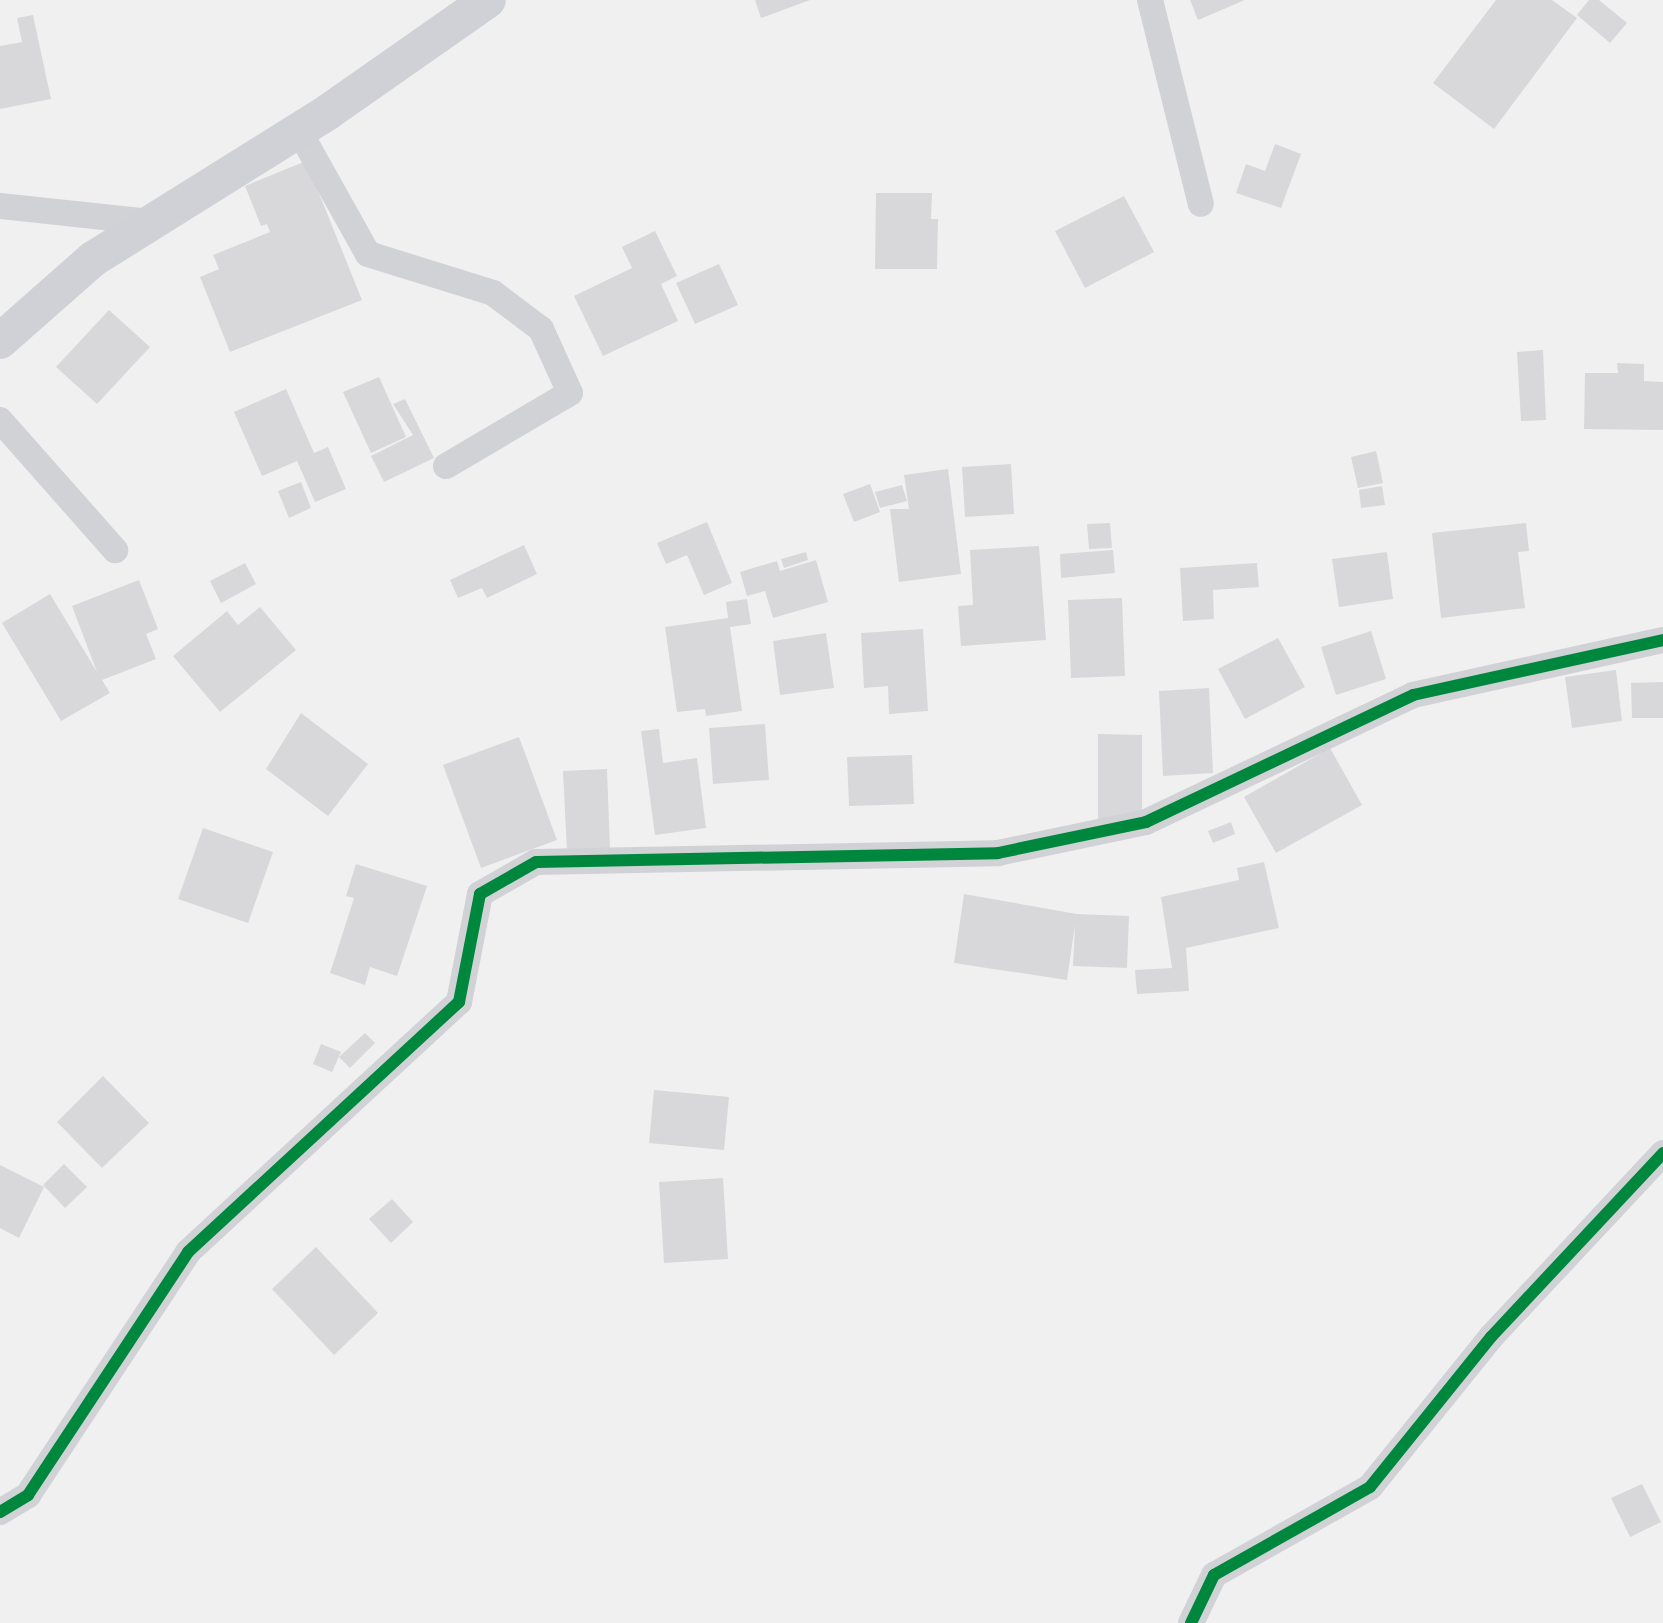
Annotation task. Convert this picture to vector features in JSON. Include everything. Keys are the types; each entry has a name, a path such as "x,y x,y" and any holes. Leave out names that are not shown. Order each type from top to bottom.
{"main road":[{"path":"0,341 93,259 298,129 488,0"}],"street":[{"path":"1150,0 1201,204"},
{"path":"298,129 368,254 493,293 541,329 570,393 446,466"},
{"path":"0,206 150,222"},
{"path":"0,420 115,550"},
{"path":"0,1512 28,1495 188,1252 459,1002 480,894 536,862 998,853 1146,822 1413,695 1663,640"},
{"path":"1191,1623 1214,1575 1370,1487 1491,1337 1663,1153"}],"building":[{"path":"755,0 810,0 761,18"},
{"path":"1190,0 1245,0 1198,20"},
{"path":"1496,0 1552,0 1577,18 1494,129 1433,83"},
{"path":"1589,0 1599,0 1627,23 1610,43 1577,15"},
{"path":"33,15 51,99 0,109 0,46 22,42 17,18"},
{"path":"1275,144 1301,154 1281,208 1236,193 1246,164 1265,171"},
{"path":"306,161 362,300 230,352 200,277 219,269 213,255 270,232 267,224 261,226 245,186"},
{"path":"876,193 932,193 931,219 938,219 937,269 875,269"},
{"path":"1124,196 1154,252 1085,288 1055,231"},
{"path":"655,231 677,276 661,284 678,321 603,356 574,296 632,268 622,247"},
{"path":"719,264 738,305 695,324 676,283"},
{"path":"109,310 150,347 97,404 56,367"},
{"path":"1543,350 1546,420 1521,421 1517,352"},
{"path":"1617,363 1644,364 1644,381 1663,382 1663,430 1584,429 1585,373 1618,373"},
{"path":"379,377 406,437 371,453 343,392"},
{"path":"286,389 314,453 328,447 346,489 315,502 297,461 262,476 234,412"},
{"path":"405,399 434,458 384,482 371,456 413,435 393,404"},
{"path":"1376,451 1383,483 1358,488 1351,457"},
{"path":"1011,464 1014,514 965,517 962,467"},
{"path":"948,469 961,574 899,582 890,509 909,509 904,475"},
{"path":"301,482 311,508 289,518 278,491"},
{"path":"870,484 880,512 854,522 843,494"},
{"path":"902,485 907,501 880,508 875,492"},
{"path":"1382,486 1385,505 1361,508 1359,490"},
{"path":"707,522 732,583 704,595 687,555 666,564 657,543"},
{"path":"1110,523 1112,548 1089,549 1087,524"},
{"path":"1526,523 1529,551 1518,552 1525,608 1441,618 1432,533"},
{"path":"524,545 537,574 487,598 482,588 458,598 450,580"},
{"path":"1039,546 1046,640 961,646 958,606 973,605 970,550"},
{"path":"1113,550 1115,573 1061,578 1060,554"},
{"path":"806,552 808,560 784,568 781,559"},
{"path":"1387,552 1393,599 1339,607 1332,559"},
{"path":"816,560 828,602 773,618 765,591 747,596 740,572 777,561 780,571"},
{"path":"245,563 256,584 221,603 210,581"},
{"path":"1257,563 1259,587 1213,590 1214,619 1183,621 1180,568"},
{"path":"139,580 158,629 146,634 156,659 102,680 110,693 61,721 2,623 50,594 97,672 72,606"},
{"path":"1122,598 1125,676 1071,678 1068,600"},
{"path":"747,599 751,624 730,627 742,711 706,716 705,709 677,712 665,627 728,618 726,602"},
{"path":"260,607 296,650 220,712 173,656 227,611 238,625"},
{"path":"923,629 928,711 889,714 888,686 864,688 861,633"},
{"path":"1371,631 1386,679 1336,695 1321,647"},
{"path":"826,633 834,688 780,695 773,641"},
{"path":"1278,638 1305,687 1245,719 1218,669"},
{"path":"1616,670 1622,721 1572,728 1565,677"},
{"path":"1663,682 1663,718 1632,718 1631,683"},
{"path":"1209,688 1213,773 1163,776 1159,691"},
{"path":"301,713 368,764 328,816 266,769"},
{"path":"765,724 769,780 713,784 709,728"},
{"path":"659,729 663,763 697,758 706,828 655,835 641,731"},
{"path":"1098,734 1142,735 1142,820 1098,819"},
{"path":"519,737 557,840 481,868 443,765"},
{"path":"1330,748 1362,805 1276,853 1244,797"},
{"path":"912,755 914,804 849,806 847,757"},
{"path":"607,769 610,850 567,852 563,771"},
{"path":"1231,822 1235,834 1213,843 1208,831"},
{"path":"203,828 273,852 248,923 178,899"},
{"path":"1264,862 1279,928 1186,948 1189,991 1137,994 1135,970 1172,968 1161,897 1239,880 1237,868"},
{"path":"356,864 427,886 397,976 370,967 365,985 330,973 354,898 346,896"},
{"path":"964,894 1077,914 1129,916 1127,968 1073,966 1075,925 1067,980 954,963"},
{"path":"365,1033 375,1043 350,1068 339,1057"},
{"path":"321,1044 341,1052 332,1072 313,1064"},
{"path":"103,1076 149,1123 102,1168 57,1122"},
{"path":"654,1090 729,1097 724,1150 649,1143"},
{"path":"64,1164 87,1187 65,1208 43,1185"},
{"path":"0,1165 44,1187 19,1238 0,1228"},
{"path":"723,1178 728,1259 664,1263 659,1182"},
{"path":"392,1199 413,1222 391,1243 369,1219"},
{"path":"316,1247 378,1313 334,1355 272,1289"},
{"path":"1642,1484 1661,1522 1630,1537 1611,1498"}],"cycle path":[{"path":"0,1512 28,1495 188,1252 459,1002 480,894 536,862 998,853 1146,822 1413,695 1663,640"},
{"path":"1191,1623 1214,1575 1370,1487 1491,1337 1663,1153"}]}
